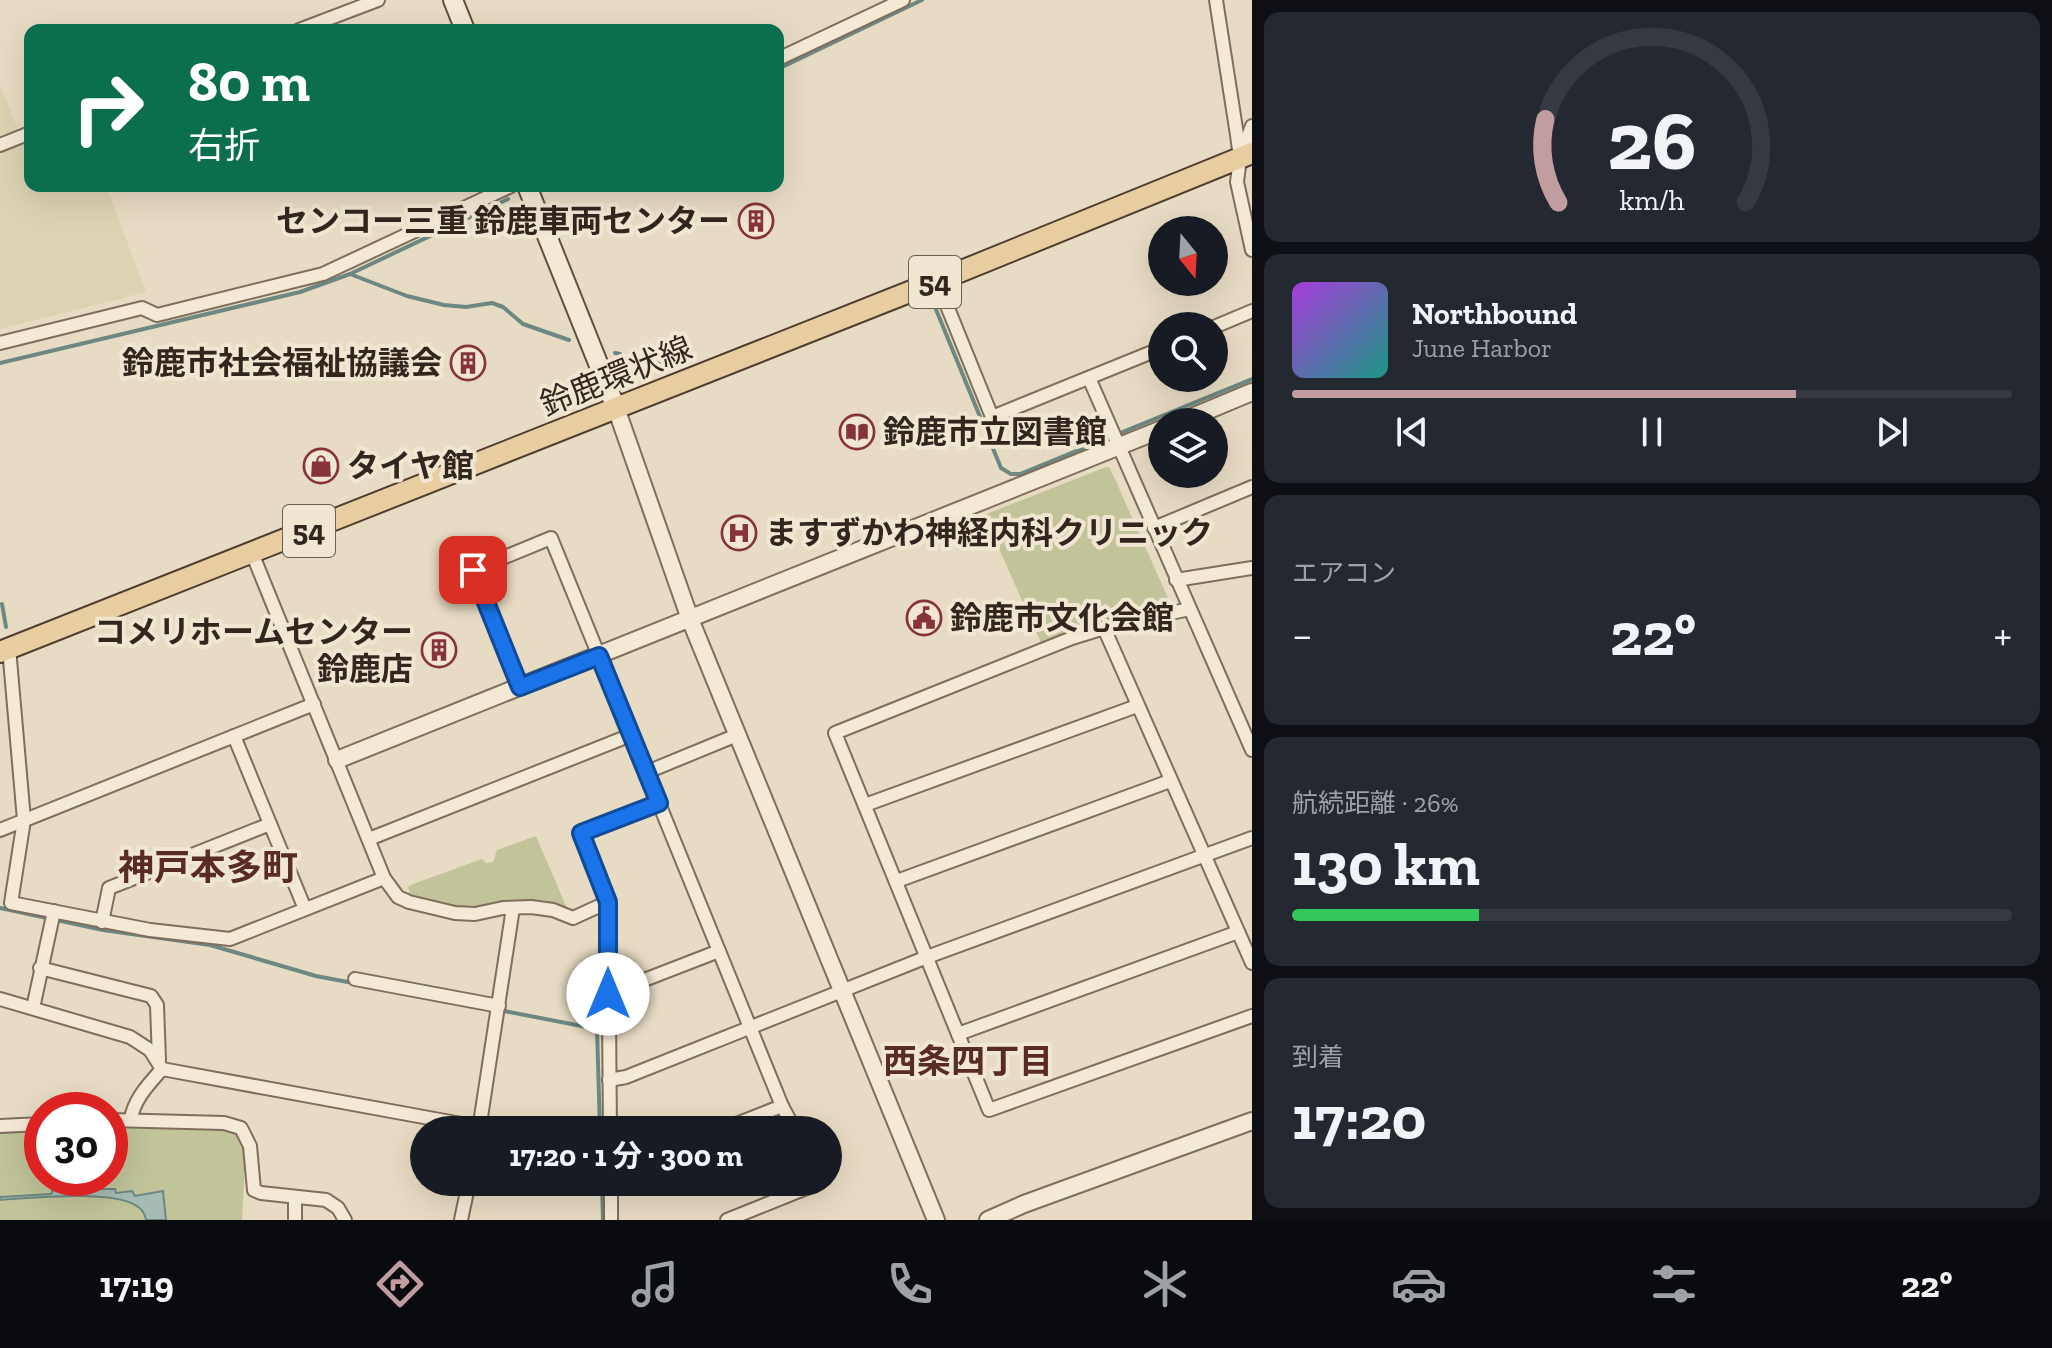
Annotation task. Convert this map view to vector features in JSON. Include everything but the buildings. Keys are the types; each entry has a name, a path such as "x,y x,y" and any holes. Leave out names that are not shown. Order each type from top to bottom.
{"main road":[{"path":"453,0 463,24"},
{"name":"鈴鹿環状線","path":"5,650 1246,156"},
{"path":"529,192 616,408"}],"street":[{"path":"315,24 378,0"},
{"path":"784,56 903,0"},
{"path":"1216,0 1246,156"},
{"path":"1252,126 1237,182 1252,250"},
{"path":"0,145 24,135"},
{"path":"0,343 142,308 157,315 323,274 498,192"},
{"path":"937,281 992,417 1148,354"},
{"path":"1228,321 1252,311"},
{"path":"1089,378 1252,750"},
{"path":"1214,408 1252,392"},
{"path":"616,408 690,619 936,1220"},
{"path":"337,760 1148,434"},
{"path":"1154,528 1252,487"},
{"path":"520,687 473,570 551,538 787,1116"},
{"path":"252,553 384,878 398,897 455,913 475,914 513,908 553,910 573,918 608,902"},
{"path":"1176,580 1252,568"},
{"path":"1190,609 1104,628 835,733 989,1110 1252,1016"},
{"path":"1104,628 1252,963"},
{"path":"5,650 24,820 11,903 52,917 230,939 384,878"},
{"path":"0,830 314,704"},
{"path":"865,805 1137,706"},
{"path":"369,839 631,735"},
{"path":"647,772 737,735"},
{"path":"234,736 305,909"},
{"path":"897,881 1170,781"},
{"path":"610,1116 608,902 581,833 659,803"},
{"path":"102,922 109,888 270,824"},
{"path":"609,1080 626,1077 927,957 1252,838"},
{"path":"481,1116 513,908"},
{"path":"33,1008 52,917"},
{"path":"958,1034 1238,932"},
{"path":"608,994 719,951"},
{"path":"40,968 151,996 157,1005 160,1064 133,1110 131,1119"},
{"path":"355,979 498,1010"},
{"path":"0,999 130,1037 150,1050 160,1064 419,1116"},
{"path":"757,1116 782,1106"},
{"path":"128,1119 224,1123 241,1128 250,1146 254,1190 326,1200 333,1203 345,1220"},
{"path":"988,1220 1252,1121"},
{"path":"0,1126 24,1125"},
{"path":"461,1220 466,1196"},
{"path":"611,1196 611,1220"},
{"path":"727,1220 787,1196"},
{"path":"295,1197 295,1220"}],"shaded area":[{"path":"0,85 18,130 17,134 0,140"},
{"path":"24,139 24,192 108,192 146,292 0,329 0,149"}],"green space":[{"path":"1110,468 1172,607 1042,645 984,515"},
{"path":"536,836 569,913 464,910 423,902 404,894 410,892 408,887 413,884 482,859 486,863 493,862 497,850"},
{"path":"128,1125 224,1127 236,1131 246,1142 242,1220 0,1220 0,1129 24,1128 24,1196 128,1196"}],"water":[{"path":"132,1191 135,1196 163,1191 166,1220 146,1220 137,1206 108,1198 70,1196 128,1196 128,1192"},
{"path":"24,1196 70,1196 0,1200 0,1197"}],"waterway":[{"path":"784,66 922,0"},
{"path":"0,363 300,292 350,274 508,199"},
{"path":"350,274 407,296 444,305 466,307 492,303 503,307 523,324 569,340"},
{"path":"935,307 1001,468 1011,474 1020,474 1252,379"},
{"path":"615,353 620,354"},
{"path":"639,359 659,364"},
{"path":"2,604 6,627"},
{"path":"0,908 103,930 210,945 316,976 353,983"},
{"path":"499,1010 597,1029 600,1116"},
{"path":"602,1196 603,1220"}],"place":[{"name":"センコー三重 鈴鹿車両センター","path":"756,221"},
{"name":"鈴鹿市社会福祉協議会","path":"468,363"},
{"name":"鈴鹿市立図書館","path":"857,432"},
{"name":"タイヤ館","path":"321,466"},
{"name":"ますずかわ神経内科クリニック","path":"739,533"},
{"name":"鈴鹿市文化会館","path":"924,618"},
{"name":"コメリホームセンター 鈴鹿店","path":"439,650"}],"district":[{"name":"神戸本多町","path":"208,867"},
{"name":"西条四丁目","path":"968,1061"}],"route":[{"path":"473,570 520,687 599,656 659,803 581,833 608,902 608,994"}]}
